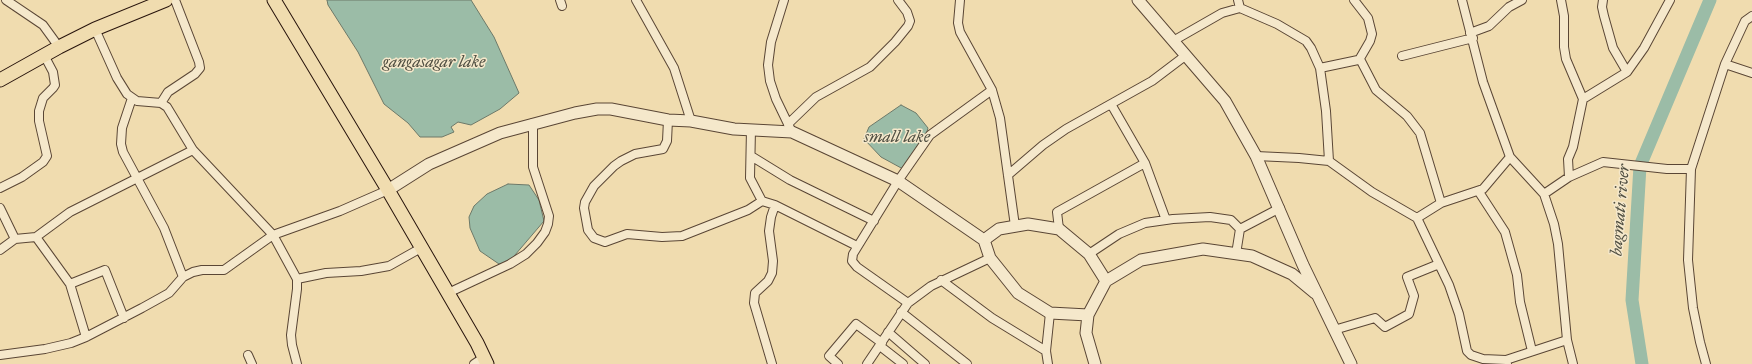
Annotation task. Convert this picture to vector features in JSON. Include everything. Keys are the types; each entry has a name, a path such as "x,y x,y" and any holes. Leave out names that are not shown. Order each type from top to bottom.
{"main road":[{"path":"0,80 95,29 166,0"},
{"path":"274,0 388,190 477,343 482,362"}],"street":[{"path":"6,0 43,25 59,47"},
{"path":"161,103 168,92 195,74 200,68 200,62 175,0"},
{"path":"636,0 674,68 691,121"},
{"path":"784,0 771,42 768,65 770,81 776,99 790,128"},
{"path":"790,128 816,97 870,67 895,42 908,26 910,21 907,12 898,0"},
{"path":"960,0 958,12 960,32 992,90 1000,118 1015,226"},
{"path":"1138,0 1225,101 1256,156 1318,296 1351,364"},
{"path":"1354,0 1368,18 1372,34 1360,60"},
{"path":"1462,0 1483,82 1510,157 1544,194 1554,224 1558,244 1567,340 1573,364"},
{"path":"1402,56 1472,36 1488,26 1509,7 1522,0"},
{"path":"1561,0 1564,16 1566,59 1583,99 1573,147 1568,159 1569,177"},
{"path":"1603,0 1602,7 1613,48 1627,72"},
{"path":"1583,99 1627,72 1644,48 1670,0"},
{"path":"1173,41 1239,4 1277,24 1306,42 1311,48 1320,68 1326,111 1329,161"},
{"path":"1706,364 1693,308 1688,260 1691,170 1725,64 1744,21 1752,16"},
{"path":"95,29 123,89 137,101 145,103 161,103 170,110 192,150 273,235 297,279 291,335 297,364"},
{"path":"0,188 22,177 43,162 47,156 39,121 39,111 43,98 54,88 55,85 53,72 44,56"},
{"path":"1008,175 1043,144 1066,129 1152,81 1185,56"},
{"path":"1320,68 1360,60"},
{"path":"1360,60 1376,90 1407,116 1420,133 1441,203"},
{"path":"1725,64 1752,73"},
{"path":"908,302 854,263 852,257 857,246 898,181 934,131 992,90"},
{"path":"132,98 122,128 121,144 123,152 135,178 164,228 183,277"},
{"path":"1111,104 1145,164 1166,220"},
{"path":"0,355 45,349 71,343 124,318 169,293 183,277 197,270 221,271 228,269 273,235 340,211 388,190 429,164 500,133 575,112 611,109 668,120 691,121 734,129 790,128 898,181 984,240 990,258 1018,293 1050,313 1088,315"},
{"path":"668,120 667,141 664,149 635,154 614,166 594,186 585,202 584,208 588,230 591,236 601,242 627,234 662,237 682,236 748,210 762,201"},
{"path":"448,293 510,264 526,254 545,232 549,216 533,167 533,123"},
{"path":"751,129 750,178 762,201 775,205 857,246"},
{"path":"0,250 15,239 36,237 70,212 192,150"},
{"path":"751,156 790,180 874,221"},
{"path":"1256,156 1329,161 1372,192 1417,218 1449,285 1457,308 1467,351 1472,355 1483,359 1506,362 1532,351 1567,340"},
{"path":"1417,218 1441,203 1479,192 1487,186 1510,157"},
{"path":"1544,194 1569,177 1603,162 1691,170"},
{"path":"1059,229 1057,212 1145,164"},
{"path":"1479,192 1505,232 1517,275 1520,302 1532,351"},
{"path":"770,364 754,303 755,292 770,279 772,273 773,261 769,231 775,205"},
{"path":"0,208 15,239"},
{"path":"1240,229 1280,208"},
{"path":"1089,254 1119,234 1145,223 1210,216 1231,220 1240,229"},
{"path":"984,240 999,229 1028,224 1059,229 1089,254 1106,281"},
{"path":"1236,254 1240,229"},
{"path":"36,237 70,284 86,336"},
{"path":"297,279 326,273 362,271 389,266 421,248"},
{"path":"1095,364 1086,333 1088,315 1106,281 1141,260 1203,249 1252,256 1292,274 1318,296"},
{"path":"867,364 908,302 924,290 942,280 990,258"},
{"path":"1334,330 1375,318 1385,327 1409,314 1414,296 1407,277 1439,264"},
{"path":"70,284 105,270 124,318"},
{"path":"942,280 992,318 1046,350"},
{"path":"900,312 966,364"},
{"path":"1048,364 1046,350 1050,313"},
{"path":"838,364 829,356 856,324 903,364"},
{"path":"888,332 925,364"},
{"path":"248,356 252,364"}],"water":[{"name":"gangasagar lake","path":"327,0 471,0 494,37 519,93 500,109 471,125 458,122 451,127 454,132 442,137 420,137 408,123 384,104 358,52 328,5"},
{"name":"small lake","path":"901,105 916,113 928,128 924,143 903,169 881,157 864,139 869,127"},
{"path":"508,184 529,185 539,200 544,221 509,262 499,264 480,251 470,228 469,217 474,206 487,194"}],"waterway":[{"name":"bagmati river","path":"1642,364 1632,300 1640,166 1710,0"}]}
